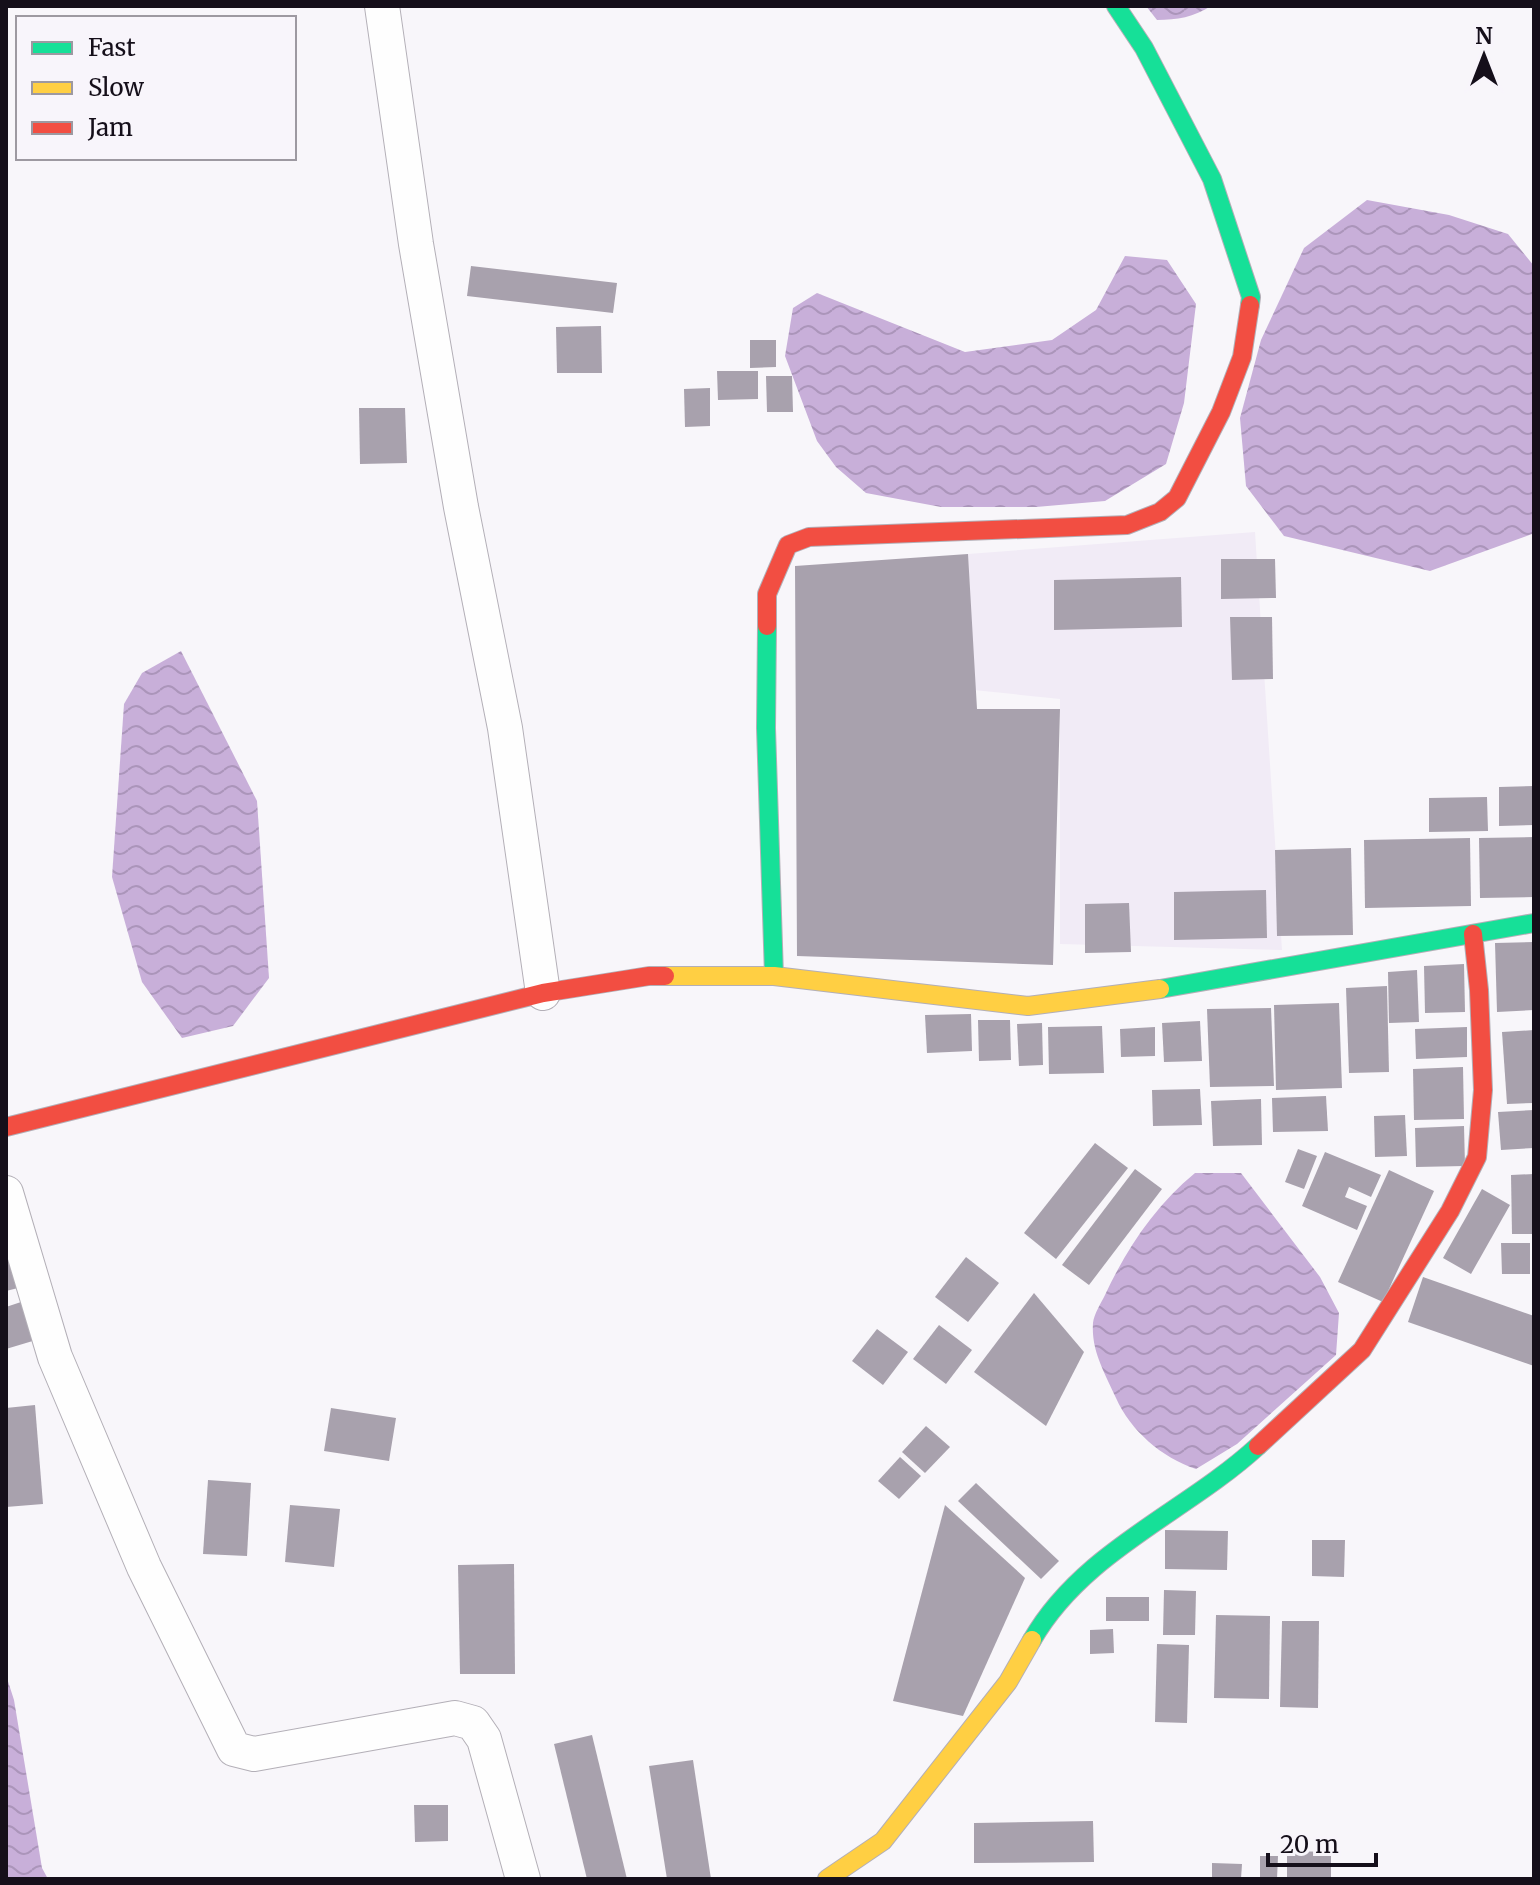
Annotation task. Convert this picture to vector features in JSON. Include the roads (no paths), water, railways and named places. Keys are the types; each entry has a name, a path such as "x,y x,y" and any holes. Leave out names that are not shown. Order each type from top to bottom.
{"street":[{"path":"382,6 416,244 453,461 505,728 543,993"},
{"path":"774,976 766,728 767,594 788,545 809,537 1127,525 1160,512 1177,498 1221,412 1242,357 1251,297 1212,179 1144,48 1116,6"},
{"path":"6,1127 543,993 649,976 774,976 1028,1006 1134,994 1534,923"},
{"path":"827,1879 883,1841 1008,1682 1044,1619 1093,1566 1230,1472 1362,1350 1450,1211 1477,1157 1483,1090 1479,990 1473,934"},
{"path":"6,1193 61,1370 144,1567 234,1749 254,1754 455,1718 473,1723 484,1739 523,1879"}],"water":[{"path":"1146,6 1211,6 1185,17 1157,20"},
{"path":"1367,200 1449,215 1508,234 1534,266 1534,531 1430,571 1284,536 1246,486 1240,418 1261,340 1304,248"},
{"path":"1125,256 1167,260 1196,304 1184,403 1166,464 1105,501 1036,507 941,507 866,493 836,467 817,441 785,356 793,308 817,293 965,352 1052,340 1096,310"},
{"path":"181,651 257,801 269,978 233,1026 182,1038 142,982 112,877 124,704 142,673"},
{"path":"1195,1173 1241,1173 1320,1277 1339,1313 1336,1355 1237,1444 1196,1469 1171,1458 1138,1432 1122,1410 1103,1371 1093,1333 1096,1312 1133,1244 1167,1199"},
{"path":"6,1675 14,1700 42,1868 48,1879 6,1879"}]}
